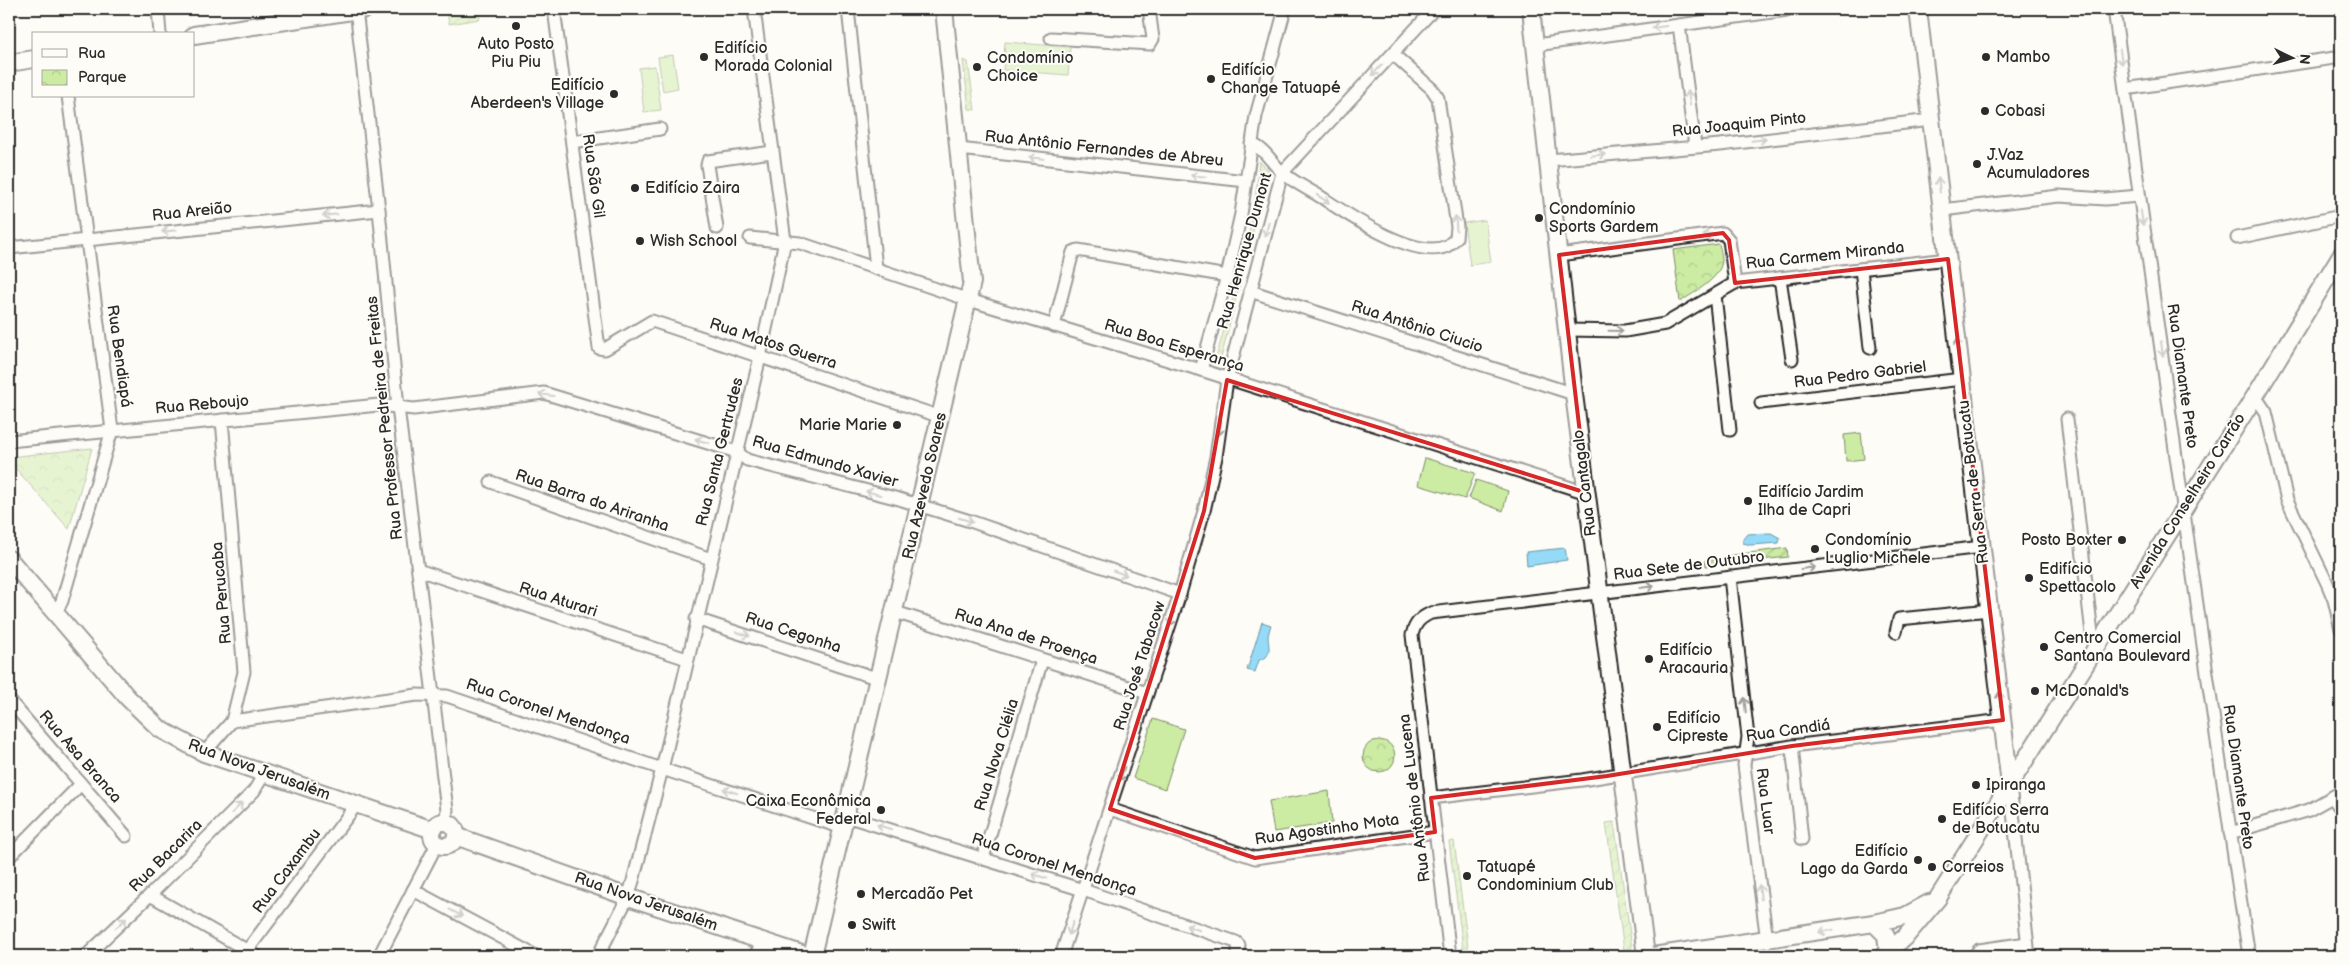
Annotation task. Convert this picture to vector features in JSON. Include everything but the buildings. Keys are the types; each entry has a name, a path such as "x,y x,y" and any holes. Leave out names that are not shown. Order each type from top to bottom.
{"street":[{"path":"158,9 160,32"},
{"path":"195,35 359,9"},
{"name":"Rua Professor Pedreira de Freitas","path":"359,9 398,407 447,810 413,890 379,956"},
{"name":"Rua São Gil","path":"554,9 599,348"},
{"name":"Rua Santa Gertrudes","path":"598,956 628,897 662,769 696,619 760,356 785,241 754,9"},
{"path":"848,9 876,268"},
{"name":"Rua Azevedo Soares","path":"810,956 845,822 972,282 944,9"},
{"path":"1051,38 1150,44 1153,39 1149,9"},
{"name":"Rua Henrique Dumont","path":"1201,370 1242,214 1256,116 1285,9"},
{"name":"Rua Henrique Dumont","path":"1227,380 1282,173 1434,9"},
{"name":"Rua Cantagalo","path":"1531,9 1574,394 1646,956"},
{"path":"1536,45 1794,9"},
{"name":"Rua Serra de Botucatu","path":"1918,9 2003,720 2029,956"},
{"name":"Rua Diamante Preto","path":"2114,9 2139,196 2156,301 2183,509 2248,956"},
{"path":"1680,24 1695,146"},
{"path":"1251,144 1258,146 1282,173 1356,220 1389,238 1411,245 1434,248 1447,246 1456,238 1458,227 1438,98 1432,89 1393,54"},
{"path":"2125,89 2341,57"},
{"path":"9,63 32,60"},
{"name":"Rua Bendiapá","path":"56,613 62,601 112,430 68,98"},
{"name":"Rua Joaquim Pinto","path":"1549,160 1931,120"},
{"path":"572,142 660,129"},
{"name":"Rua Antônio Fernandes de Abreu","path":"959,149 1246,181"},
{"path":"717,228 708,161 772,152"},
{"path":"1942,210 2058,196 2106,199 2139,196"},
{"name":"Rua Areião","path":"9,248 379,210"},
{"path":"2237,238 2341,216"},
{"path":"1559,255 1723,233 1729,240 1735,283"},
{"name":"Rua Boa Esperança","path":"750,238 800,243 969,300 1201,370 1227,380 1587,493"},
{"path":"1054,326 1073,252 1078,250 1227,276"},
{"name":"Avenida Conselheiro Carrão","path":"1886,955 1906,936 1938,898 2255,396 2341,255"},
{"name":"Rua Carmem Miranda","path":"1567,330 1625,331 1648,329 1665,324 1735,283 1948,259"},
{"path":"1861,269 1870,348"},
{"path":"1780,278 1792,360"},
{"name":"Rua Antônio Ciucio","path":"1250,292 1574,394"},
{"path":"1715,295 1730,430"},
{"name":"Rua Matos Guerra","path":"599,348 605,349 652,321 941,417"},
{"name":"Rua Pedro Gabriel","path":"1761,403 1962,379"},
{"name":"Rua José Tabacow","path":"1061,956 1180,594 1204,511 1216,457 1227,380"},
{"name":"Rua Edmundo Xavier","path":"398,407 414,409 544,393 737,452 747,460 970,520 1180,594"},
{"path":"2255,396 2266,412 2287,500 2327,583 2334,600 2341,630"},
{"name":"Rua Reboujo","path":"9,441 379,405 398,407"},
{"path":"2067,419 2094,651"},
{"name":"Rua Perucaba","path":"204,753 232,721 244,672 222,420"},
{"name":"Rua Barra do Ariranha","path":"490,482 711,559"},
{"name":"Rua Sete de Outubro","path":"1412,635 1415,624 1421,618 1431,613 1982,547"},
{"name":"Rua Nova Jerusalém","path":"9,559 142,713 160,728 204,753 438,832 442,846 448,845 456,836 628,897 810,956"},
{"name":"Rua Aturari","path":"418,570 687,659"},
{"name":"Rua Luar","path":"1730,577 1748,738 1744,765 1767,941"},
{"path":"1896,632 1899,619 1990,610"},
{"name":"Rua Ana de Proença","path":"895,612 1147,693"},
{"name":"Rua Cegonha","path":"696,619 879,678"},
{"name":"Rua Antônio de Lucena","path":"1412,635 1450,956"},
{"name":"Rua Nova Clélia","path":"983,858 1042,660"},
{"name":"Rua Coronel Mendonça","path":"232,721 417,694 455,698 662,769 845,822 983,858 1083,890 1236,942 1239,945 1237,956"},
{"name":"Rua Asa Branca","path":"9,700 126,836"},
{"name":"Rua Candiá","path":"1431,798 1582,780 1622,772 1792,746 2003,720"},
{"path":"1792,746 1802,839"},
{"name":"Rua Bacarira","path":"86,956 254,791 264,774"},
{"path":"9,857 81,784"},
{"path":"2230,834 2309,810 2339,793 2341,809"},
{"name":"Rua Caxambu","path":"249,954 356,805"},
{"name":"Rua Agostinho Mota","path":"1110,809 1255,858 1435,832"},
{"path":"413,890 536,956"},
{"path":"150,895 249,954"},
{"name":"Avenida Conselheiro Carrão","path":"1653,956 1767,941 1874,923 1905,916 1938,898"},
{"path":"1874,923 1886,935 1886,955"},
{"path":"756,956 763,941"},
{"path":"1974,956 1979,950 2027,943"}],"highlighted area":[{"path":"1723,233 1729,240 1735,283 1948,259 2003,720 1792,746 1607,776 1431,798 1435,832 1255,858 1110,809 1204,511 1227,380 1587,493 1559,255"}],"green space":[{"path":"478,9 480,19 449,24 447,12"},
{"path":"1005,42 1070,47 1068,75 1003,70"},
{"path":"673,55 678,88 663,91 658,57"},
{"path":"963,60 968,62 975,110 969,109"},
{"path":"655,66 661,110 644,112 639,68"},
{"path":"1259,161 1270,172 1266,180 1220,362 1215,362 1248,237 1257,187"},
{"path":"1485,220 1491,262 1470,265 1464,223"},
{"path":"1719,244 1722,260 1717,273 1706,284 1680,302 1673,250"},
{"path":"1861,433 1864,459 1846,461 1844,435"},
{"path":"92,448 69,529 9,461 9,457"},
{"path":"1425,458 1475,473 1465,499 1418,485"},
{"path":"1476,480 1508,491 1503,511 1469,498"},
{"path":"1787,548 1788,557 1706,566 1705,560 1726,559 1726,556"},
{"path":"1153,719 1184,729 1165,789 1133,778"},
{"path":"1379,740 1385,741 1390,745 1394,750 1394,762 1390,767 1385,771 1379,772 1373,771 1368,767 1364,762 1363,756 1364,750 1368,745 1373,741"},
{"path":"1329,791 1332,823 1274,832 1269,801"},
{"path":"1614,822 1632,948 1624,950 1606,823"},
{"path":"1454,841 1469,956 1464,956 1449,842"}],"water":[{"path":"1771,533 1780,538 1779,543 1751,545 1743,543 1743,539 1747,534"},
{"path":"1565,548 1567,560 1527,566 1526,552"},
{"path":"1262,622 1271,625 1268,636 1269,652 1266,657 1259,660 1255,672 1247,670"}],"place":[{"name":"Auto Posto Piu Piu","path":"516,26"},
{"name":"Edifício Morada Colonial","path":"704,57"},
{"name":"Mambo","path":"1986,57"},
{"name":"Condomínio Choice","path":"977,67"},
{"name":"Edifício Change Tatuapé","path":"1211,79"},
{"name":"Edifício Aberdeen's Village","path":"614,94"},
{"name":"Cobasi","path":"1985,111"},
{"name":"J.Vaz Acumuladores","path":"1977,164"},
{"name":"Edifício Zaira","path":"635,188"},
{"name":"Condomínio Sports Gardem","path":"1539,218"},
{"name":"Wish School","path":"640,241"},
{"name":"Marie Marie","path":"897,425"},
{"name":"Edifício Jardim Ilha de Capri","path":"1748,501"},
{"name":"Posto Boxter","path":"2122,540"},
{"name":"Condomínio Luglio Michele","path":"1815,549"},
{"name":"Edifício Spettacolo","path":"2029,578"},
{"name":"Centro Comercial Santana Boulevard","path":"2044,647"},
{"name":"Edifício Aracauria","path":"1649,659"},
{"name":"McDonald's","path":"2035,691"},
{"name":"Edifício Cipreste","path":"1657,727"},
{"name":"Ipiranga","path":"1976,785"},
{"name":"Caixa Econômica Federal","path":"881,810"},
{"name":"Edifício Serra de Botucatu","path":"1942,819"},
{"name":"Edifício Lago da Garda","path":"1918,860"},
{"name":"Correios","path":"1932,867"},
{"name":"Tatuapé Condominium Club","path":"1467,876"},
{"name":"Mercadão Pet","path":"861,894"},
{"name":"Swift","path":"852,925"}]}
